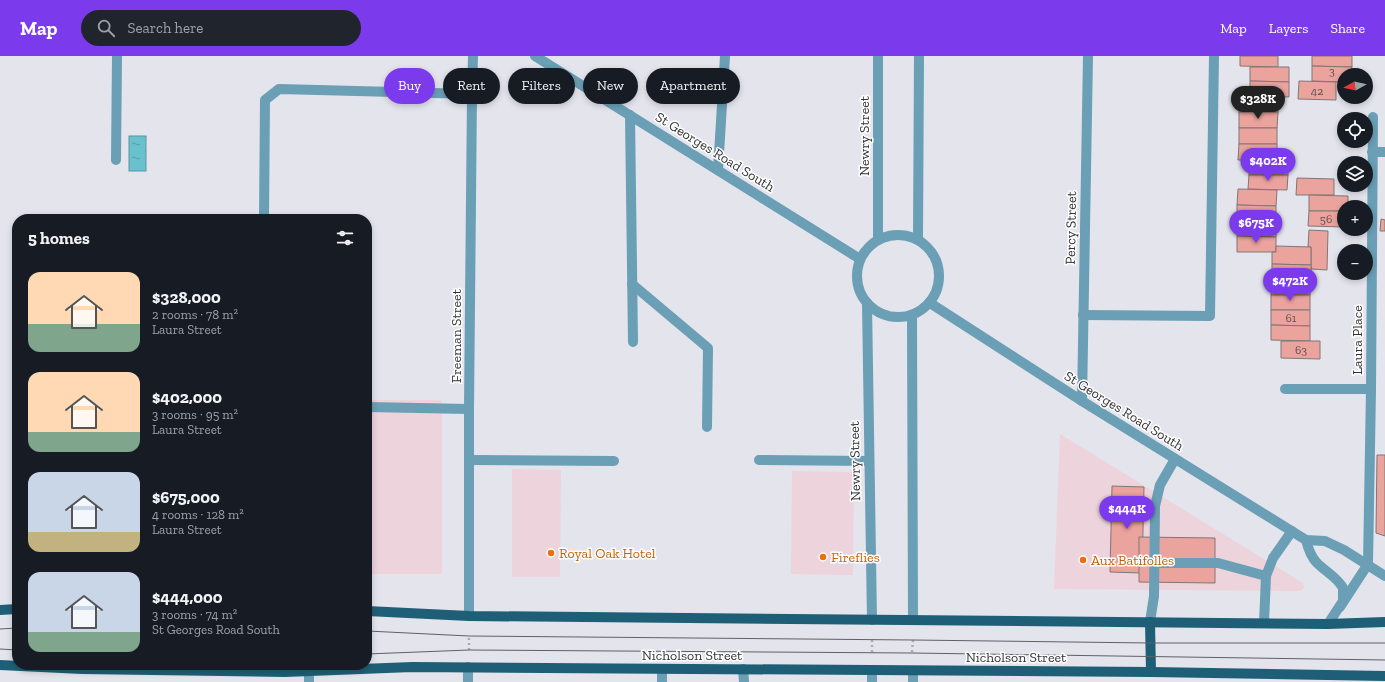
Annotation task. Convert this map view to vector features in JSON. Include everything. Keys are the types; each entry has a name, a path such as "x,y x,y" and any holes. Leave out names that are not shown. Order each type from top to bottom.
{"main road":[{"path":"0,610 12,609"},
{"path":"372,611 469,616 1328,624 1385,622"},
{"path":"1150,622 1151,672"},
{"name":"Nicholson Street","path":"0,665 12,666"},
{"name":"Nicholson Street","path":"150,670 285,672 309,677 412,667 1151,672 1385,676"}],"street":[{"path":"116,160 117,56"},
{"name":"Freeman Street","path":"473,56 473,68"},
{"name":"St Georges Road South","path":"534,56 860,259"},
{"path":"718,170 725,56"},
{"name":"Newry Street","path":"878,56 878,239"},
{"path":"918,239 919,56"},
{"name":"Percy Street","path":"1082,401 1088,56"},
{"path":"1083,315 1210,316 1214,56"},
{"path":"264,214 265,100 279,89 443,93"},
{"name":"Freeman Street","path":"469,616 472,104"},
{"path":"630,115 633,342"},
{"name":"Laura Place","path":"1368,564 1371,389 1372,148"},
{"path":"1372,152 1385,152"},
{"path":"891,235 905,235 918,239 928,246 935,256 939,268 940,280 930,303 922,310 912,315 899,317 887,316 867,303 861,293 857,270 860,259 868,248 878,239 891,235"},
{"path":"632,284 708,348 707,427"},
{"name":"Newry Street","path":"867,303 872,620"},
{"name":"St Georges Road South","path":"930,303 1082,401 1306,540 1325,541 1368,564 1385,576"},
{"path":"912,315 913,620"},
{"path":"1285,389 1371,389"},
{"path":"372,407 469,409"},
{"path":"1150,622 1154,596 1155,506 1158,490 1176,459"},
{"path":"469,460 614,461"},
{"path":"759,460 869,461"},
{"path":"1264,623 1266,576 1273,558 1292,531"},
{"path":"1306,540 1316,562 1340,583 1343,588 1344,596 1340,607"},
{"path":"1154,563 1218,563 1266,576"},
{"path":"1328,624 1368,564"},
{"path":"468,667 468,682"},
{"path":"662,669 662,682"},
{"path":"743,669 744,682"},
{"path":"872,670 872,682"},
{"path":"913,671 913,682"}],"path":[{"path":"468,667 469,616"},
{"path":"872,620 872,670"},
{"path":"913,620 913,671"}],"shaded area":[{"path":"372,400 442,400 442,574 372,574"},
{"path":"1060,434 1303,583 1304,588 1300,591 1054,589"},
{"path":"512,469 561,470 560,577 512,577"},
{"path":"792,471 854,472 853,575 791,574"}],"water":[{"path":"129,136 146,136 146,171 129,171"}],"building":[{"path":"1240,56 1278,56 1278,67 1240,66"},
{"path":"1312,56 1352,56 1352,67 1312,66"},
{"path":"1312,66 1352,67 1337,68 1337,82 1312,81"},
{"path":"1250,67 1289,67 1289,82 1250,81"},
{"path":"1250,81 1289,82 1289,97 1250,96"},
{"path":"1299,81 1336,82 1336,100 1298,99"},
{"path":"1239,96 1278,97 1278,112 1239,112"},
{"path":"1239,112 1278,112 1277,128 1239,128"},
{"path":"1239,128 1277,128 1277,144 1239,144"},
{"path":"1239,144 1277,144 1277,160 1238,160"},
{"path":"1249,160 1288,160 1288,175 1249,175"},
{"path":"1249,175 1288,175 1287,190 1248,189"},
{"path":"1297,178 1334,179 1334,195 1296,195"},
{"path":"1238,189 1277,190 1276,206 1237,205"},
{"path":"1309,195 1348,196 1348,200 1337,200 1337,211 1309,211"},
{"path":"1237,205 1276,206 1276,221 1237,221"},
{"path":"1309,211 1337,211 1337,227 1308,226"},
{"path":"1381,219 1385,220 1385,231 1380,231"},
{"path":"1237,221 1276,221 1276,237 1237,236"},
{"path":"1309,230 1328,231 1327,270 1311,269 1311,247 1308,247"},
{"path":"1237,236 1276,237 1276,252 1237,252"},
{"path":"1276,246 1311,247 1311,265 1272,264 1272,252 1276,252"},
{"path":"1272,264 1311,265 1311,280 1272,280"},
{"path":"1272,280 1311,280 1310,295 1271,295"},
{"path":"1271,295 1310,295 1310,310 1271,310"},
{"path":"1271,310 1310,310 1310,326 1271,325"},
{"path":"1271,325 1310,326 1310,341 1271,340"},
{"path":"1281,341 1320,341 1320,359 1281,358"},
{"path":"1377,455 1385,455 1385,536 1376,533"},
{"path":"1112,486 1144,487 1142,573 1110,572"},
{"path":"1139,537 1215,538 1215,583 1139,582"}],"tram line":[{"path":"0,629 12,628"},
{"path":"372,631 469,636 1150,643 1385,643"},
{"path":"0,649 12,650"},
{"path":"372,654 469,650 912,653 1385,660"}],"place":[{"name":"Royal Oak Hotel","path":"551,553"},
{"name":"Fireflies","path":"823,557"},
{"name":"Aux Batifolles","path":"1083,560"}]}
